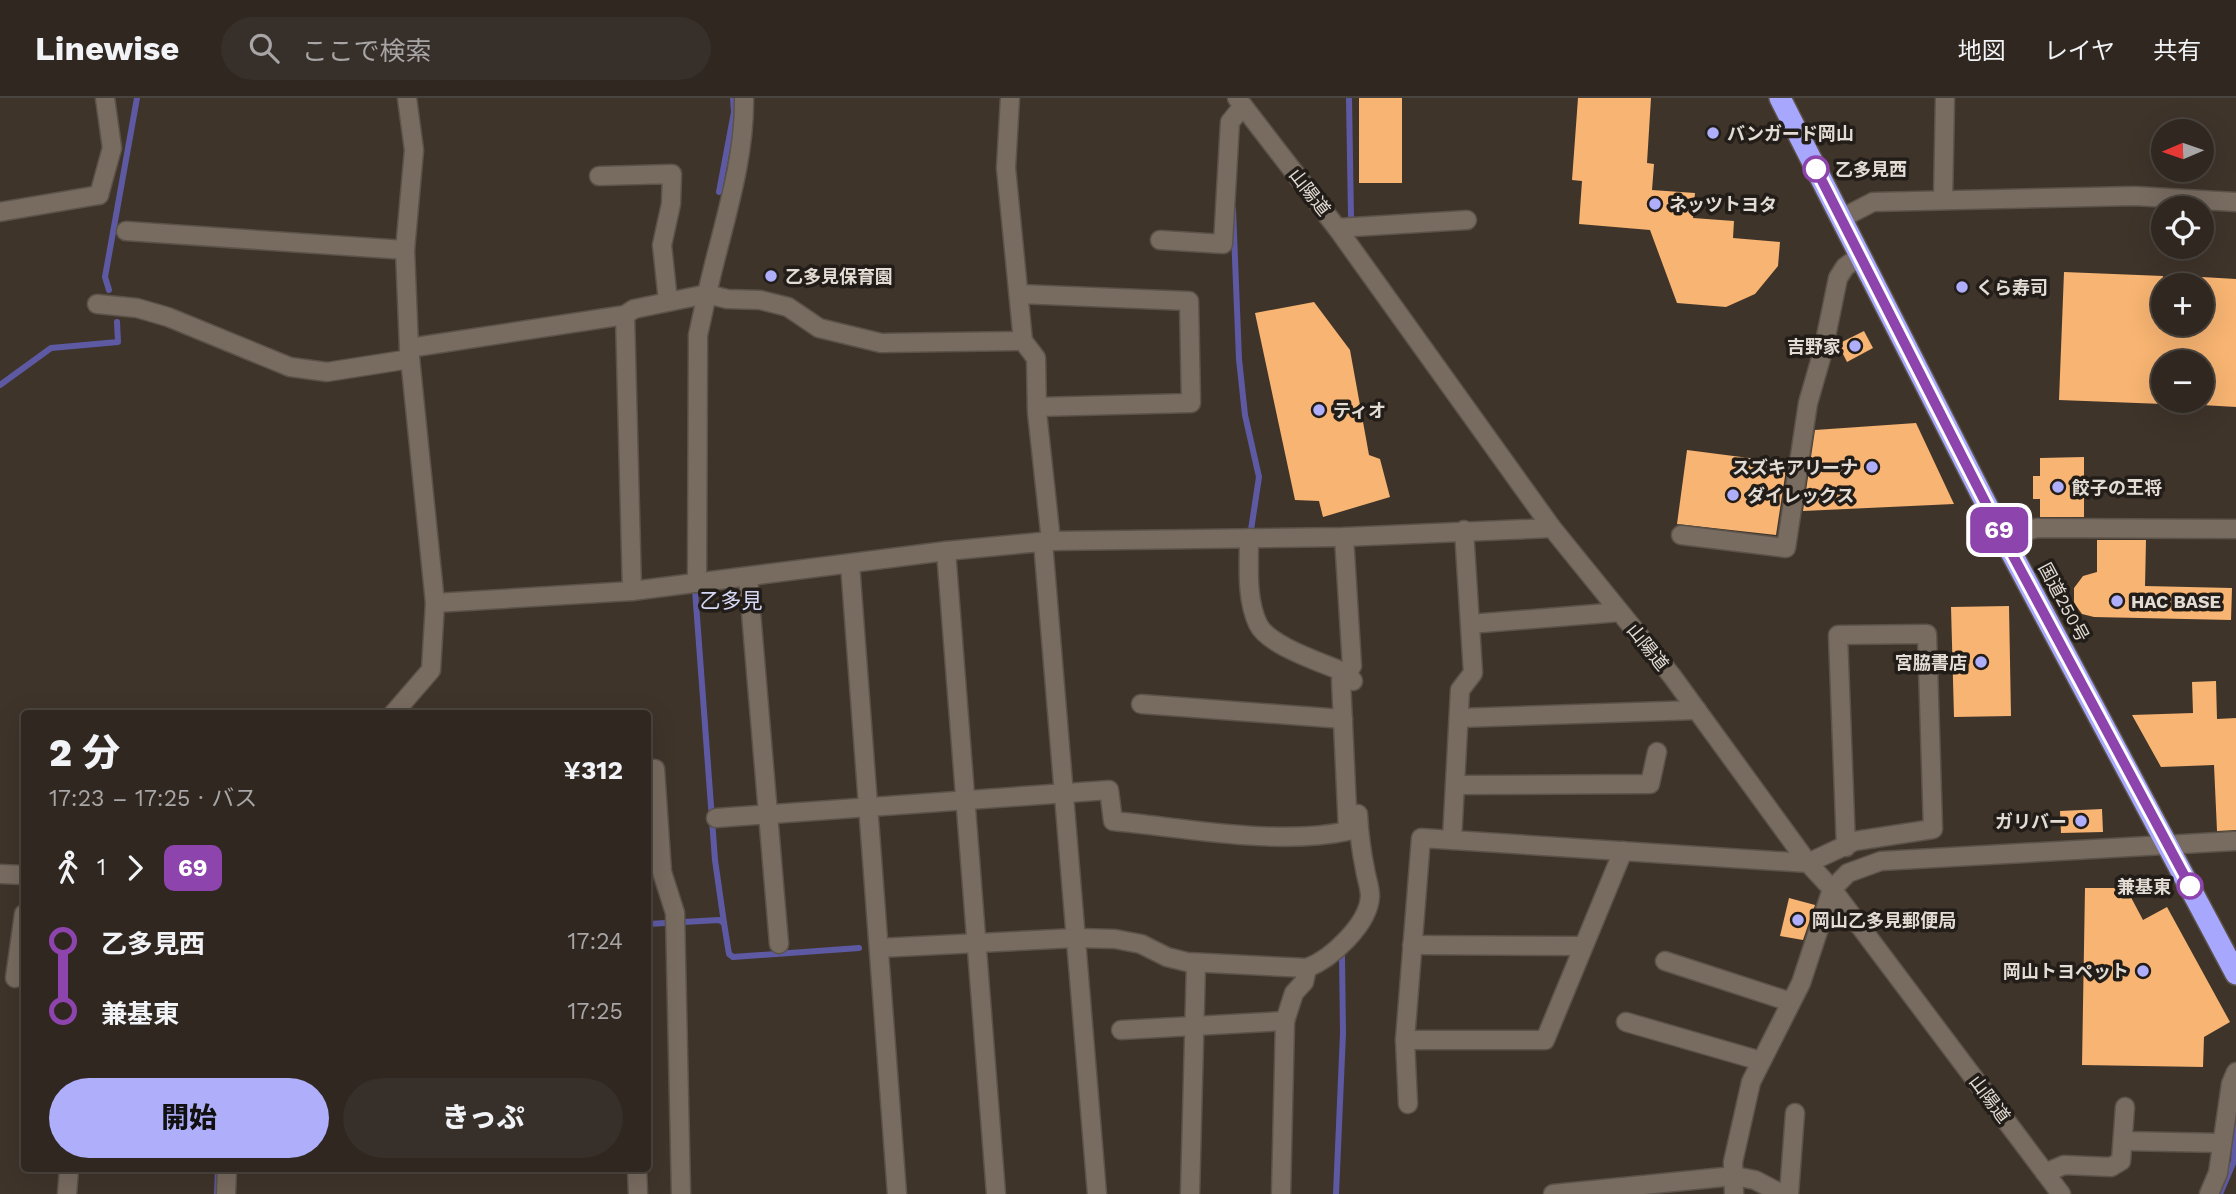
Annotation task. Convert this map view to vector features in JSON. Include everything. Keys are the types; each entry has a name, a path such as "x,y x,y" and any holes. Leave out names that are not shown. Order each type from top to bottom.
{"highway":[{"name":"国道250号","path":"1780,98 2003,537 2236,974"}],"street":[{"path":"0,212 99,195 112,148 105,98"},
{"path":"397,710 432,670 435,603 410,353 405,250 414,150 407,98"},
{"path":"696,583 698,335 735,175 744,120 744,98"},
{"path":"1010,98 1006,168 1023,341 1036,358 1037,407 1064,792 1097,1194"},
{"path":"1943,200 1945,98"},
{"path":"1160,240 1223,244 1230,122 1240,102"},
{"name":"山陽道","path":"1240,102 1338,228 1552,528 1697,710 1808,863 1832,889 2061,1194"},
{"path":"599,176 672,174 671,204 662,245 668,301"},
{"path":"1842,218 1873,202 2135,196 2236,202"},
{"path":"1338,228 1467,220"},
{"path":"126,231 405,250"},
{"path":"1681,535 1786,548 1808,403 1824,351 1838,278 1845,267 1861,255"},
{"path":"97,304 137,308 168,317 290,368 327,372 410,353 625,315 634,309 707,294 727,299 760,300 788,307 819,328 881,343 1023,341"},
{"path":"1019,294 1189,301 1191,403 1037,407"},
{"path":"625,315 632,591"},
{"path":"435,603 632,591 946,551 1047,541 1344,537 1552,528"},
{"path":"2003,537 2037,528 2236,529"},
{"path":"1452,840 1460,690 1473,673 1464,530"},
{"path":"716,818 1109,790 1113,821 1280,837 1328,835 1348,831 1341,680 1352,666 1344,537"},
{"path":"879,947 977,945 1076,938 1115,939 1141,944 1167,957 1196,963 1307,968 1319,964 1335,952 1358,926 1370,897 1359,835 1353,678 1270,639 1258,626 1250,589 1249,538"},
{"path":"946,551 996,1194"},
{"path":"849,564 897,1194"},
{"path":"748,577 779,944"},
{"path":"1470,624 1620,612"},
{"path":"1408,1104 1405,1040 1421,838 1808,863 1846,847 1855,841 1933,829 1927,634 1838,635 1846,847"},
{"path":"1141,704 1343,719"},
{"path":"1459,718 1697,710"},
{"path":"1455,785 1650,784 1657,752"},
{"path":"651,769 655,769 655,872 675,922 681,1194"},
{"path":"1734,1185 1733,1162 1751,1082 1801,983 1832,889 1848,873 1881,861 2236,841"},
{"path":"1405,1040 1545,1040 1622,851"},
{"path":"0,874 21,875"},
{"path":"13,978 21,931"},
{"path":"1412,945 1583,946"},
{"path":"1665,961 1791,1002"},
{"path":"1190,1194 1196,963"},
{"path":"1281,1194 1285,1021 1294,993 1304,982 1307,968"},
{"path":"1121,1030 1285,1021"},
{"path":"1626,1022 1761,1061"},
{"path":"2208,1194 2218,1173 2231,1084 2236,1072"},
{"path":"2045,1173 2064,1166 2111,1167 2121,1161 2125,1107"},
{"path":"1789,1194 1795,1113"},
{"path":"2123,1141 2222,1143"},
{"path":"67,1194 69,1172"},
{"path":"226,1194 227,1172"},
{"path":"637,1172 638,1194"},
{"path":"1553,1194 1734,1185 1755,1180 1782,1194"}],"building":[{"path":"1359,98 1402,98 1402,183 1359,183"},
{"path":"1578,98 1651,98 1647,163 1654,164 1652,190 1695,193 1693,218 1734,221 1733,238 1780,242 1778,266 1755,294 1726,307 1677,303 1650,230 1579,224 1582,181 1572,180"},
{"path":"2064,272 2151,276 2151,336 2214,336 2214,278 2236,279 2236,407 2214,406 2214,350 2151,350 2151,404 2059,400"},
{"path":"1314,302 1350,350 1369,455 1380,459 1390,497 1323,517 1319,501 1295,500 1255,313"},
{"path":"1864,331 1873,348 1847,362 1838,344"},
{"name":"スズキアリーナ","path":"1916,423 1954,504 1803,511 1815,430"},
{"name":"ダイレックス","path":"1687,450 1787,463 1776,535 1677,524"},
{"name":"餃子の王将","path":"2084,457 2084,517 2040,517 2040,499 2033,499 2033,476 2040,476 2040,458"},
{"path":"2097,540 2146,540 2145,586 2232,588 2231,620 2094,617 2082,614 2074,603 2074,588 2083,576 2097,572"},
{"path":"2009,606 2011,716 1954,717 1951,607"},
{"path":"2216,681 2217,719 2236,718 2236,830 2217,831 2214,765 2161,767 2132,715 2193,713 2192,682"},
{"name":"ガリバー","path":"2102,809 2103,832 2061,833 2060,811"},
{"name":"岡山トヨペット","path":"2085,888 2126,888 2143,920 2167,907 2230,1022 2204,1037 2203,1067 2082,1065"},
{"path":"1789,898 1815,905 1803,940 1780,936"}],"waterway":[{"path":"109,290 105,277 137,98"},
{"path":"719,192 734,112 733,98"},
{"path":"1349,98 1351,217"},
{"path":"1233,209 1239,359 1245,415 1259,477 1251,530"},
{"path":"0,385 51,348 118,342 117,322"},
{"path":"695,590 715,860 724,923"},
{"path":"651,924 719,920 724,923 729,954 733,957 859,948"},
{"path":"1336,1194 1343,1033 1342,956"},
{"path":"2220,1194 2234,1161 2236,1121"},
{"path":"217,1194 218,1172"}],"bus line":[{"name":"69","path":"1816,169 2003,537 2190,886"}],"place":[{"name":"バンガード岡山","path":"1713,133"},
{"name":"乙多見西","path":"1816,169"},
{"name":"ネッツトヨタ","path":"1655,204"},
{"name":"乙多見保育園","path":"771,276"},
{"name":"くら寿司","path":"1962,287"},
{"name":"吉野家","path":"1855,346"},
{"name":"ティオ","path":"1319,410"},
{"name":"スズキアリーナ","path":"1872,467"},
{"name":"餃子の王将","path":"2058,487"},
{"name":"ダイレックス","path":"1733,495"},
{"name":"HAC BASE","path":"2117,601"},
{"name":"宮脇書店","path":"1981,662"},
{"name":"ガリバー","path":"2081,821"},
{"name":"兼基東","path":"2190,886"},
{"name":"岡山乙多見郵便局","path":"1798,920"},
{"name":"岡山トヨペット","path":"2143,971"}],"district":[{"name":"乙多見","path":"731,600"}]}
